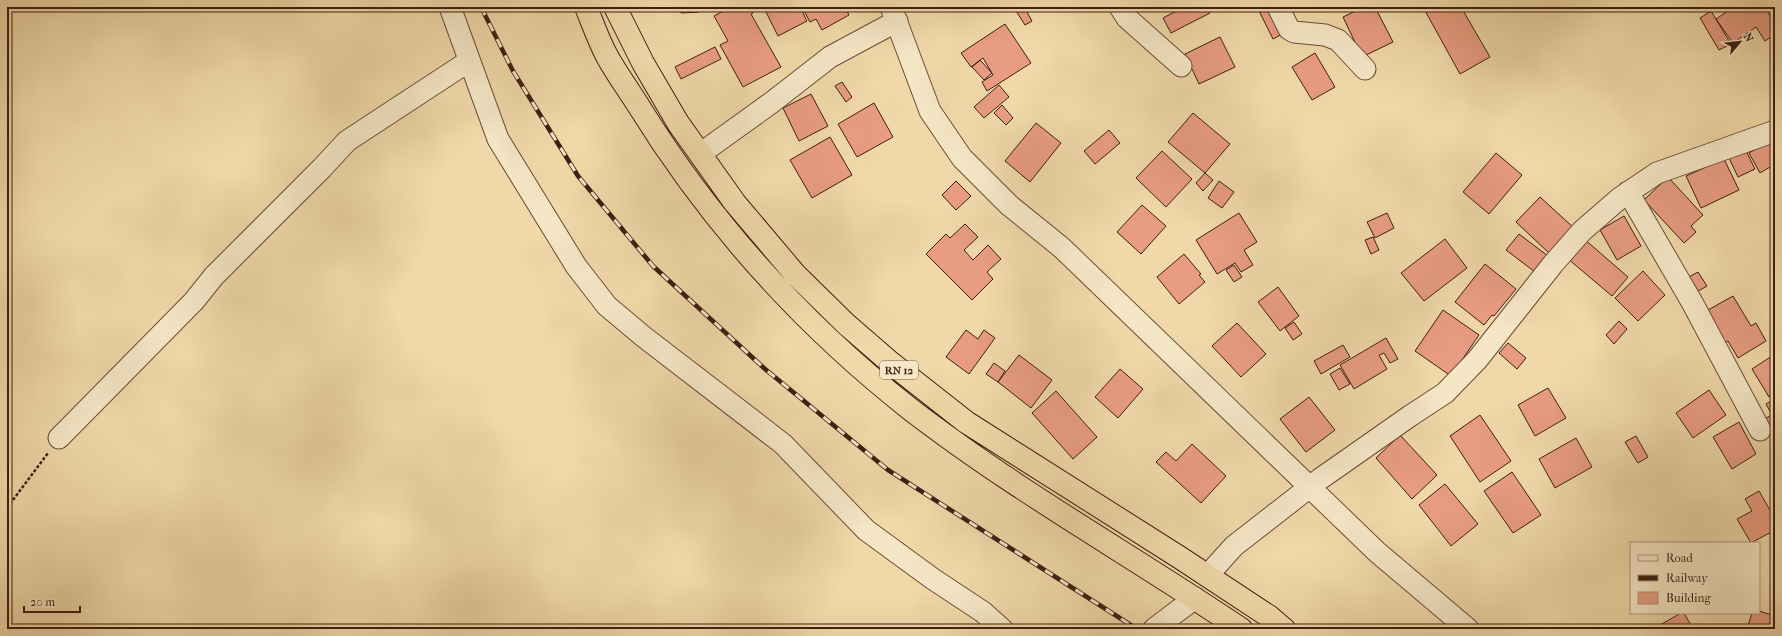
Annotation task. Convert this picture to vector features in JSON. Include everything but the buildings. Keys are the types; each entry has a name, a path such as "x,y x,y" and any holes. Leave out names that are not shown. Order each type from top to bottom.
{"highway":[{"name":"RN 12","path":"586,7 608,57 660,141 717,220 763,272 818,330 911,410 995,470 1241,629"},
{"name":"RN 12","path":"615,7 643,63 678,123 735,203 795,274 846,324 891,363 966,422 1270,617 1284,629"}],"street":[{"path":"450,7 498,139 576,266 607,306 644,337 783,444 866,530 933,579 983,612 1002,629"},
{"path":"1120,7 1127,18 1181,66"},
{"path":"1278,7 1289,29 1294,32 1325,35 1338,40 1365,69"},
{"path":"700,154 771,103 830,57 894,14 930,111 962,158 1009,206 1062,248 1311,486 1377,552 1468,629"},
{"path":"60,438 194,301 214,276 347,141 469,61"},
{"path":"1207,576 1234,546 1311,486 1445,393 1477,360 1553,264 1582,231 1628,192 1657,173 1775,131"},
{"path":"1628,192 1693,304 1760,430"},
{"path":"1154,629 1195,598"}],"path":[{"path":"7,508 60,438"}],"railway":[{"path":"481,7 513,71 578,176 653,266 765,369 888,470 1137,629"}]}
